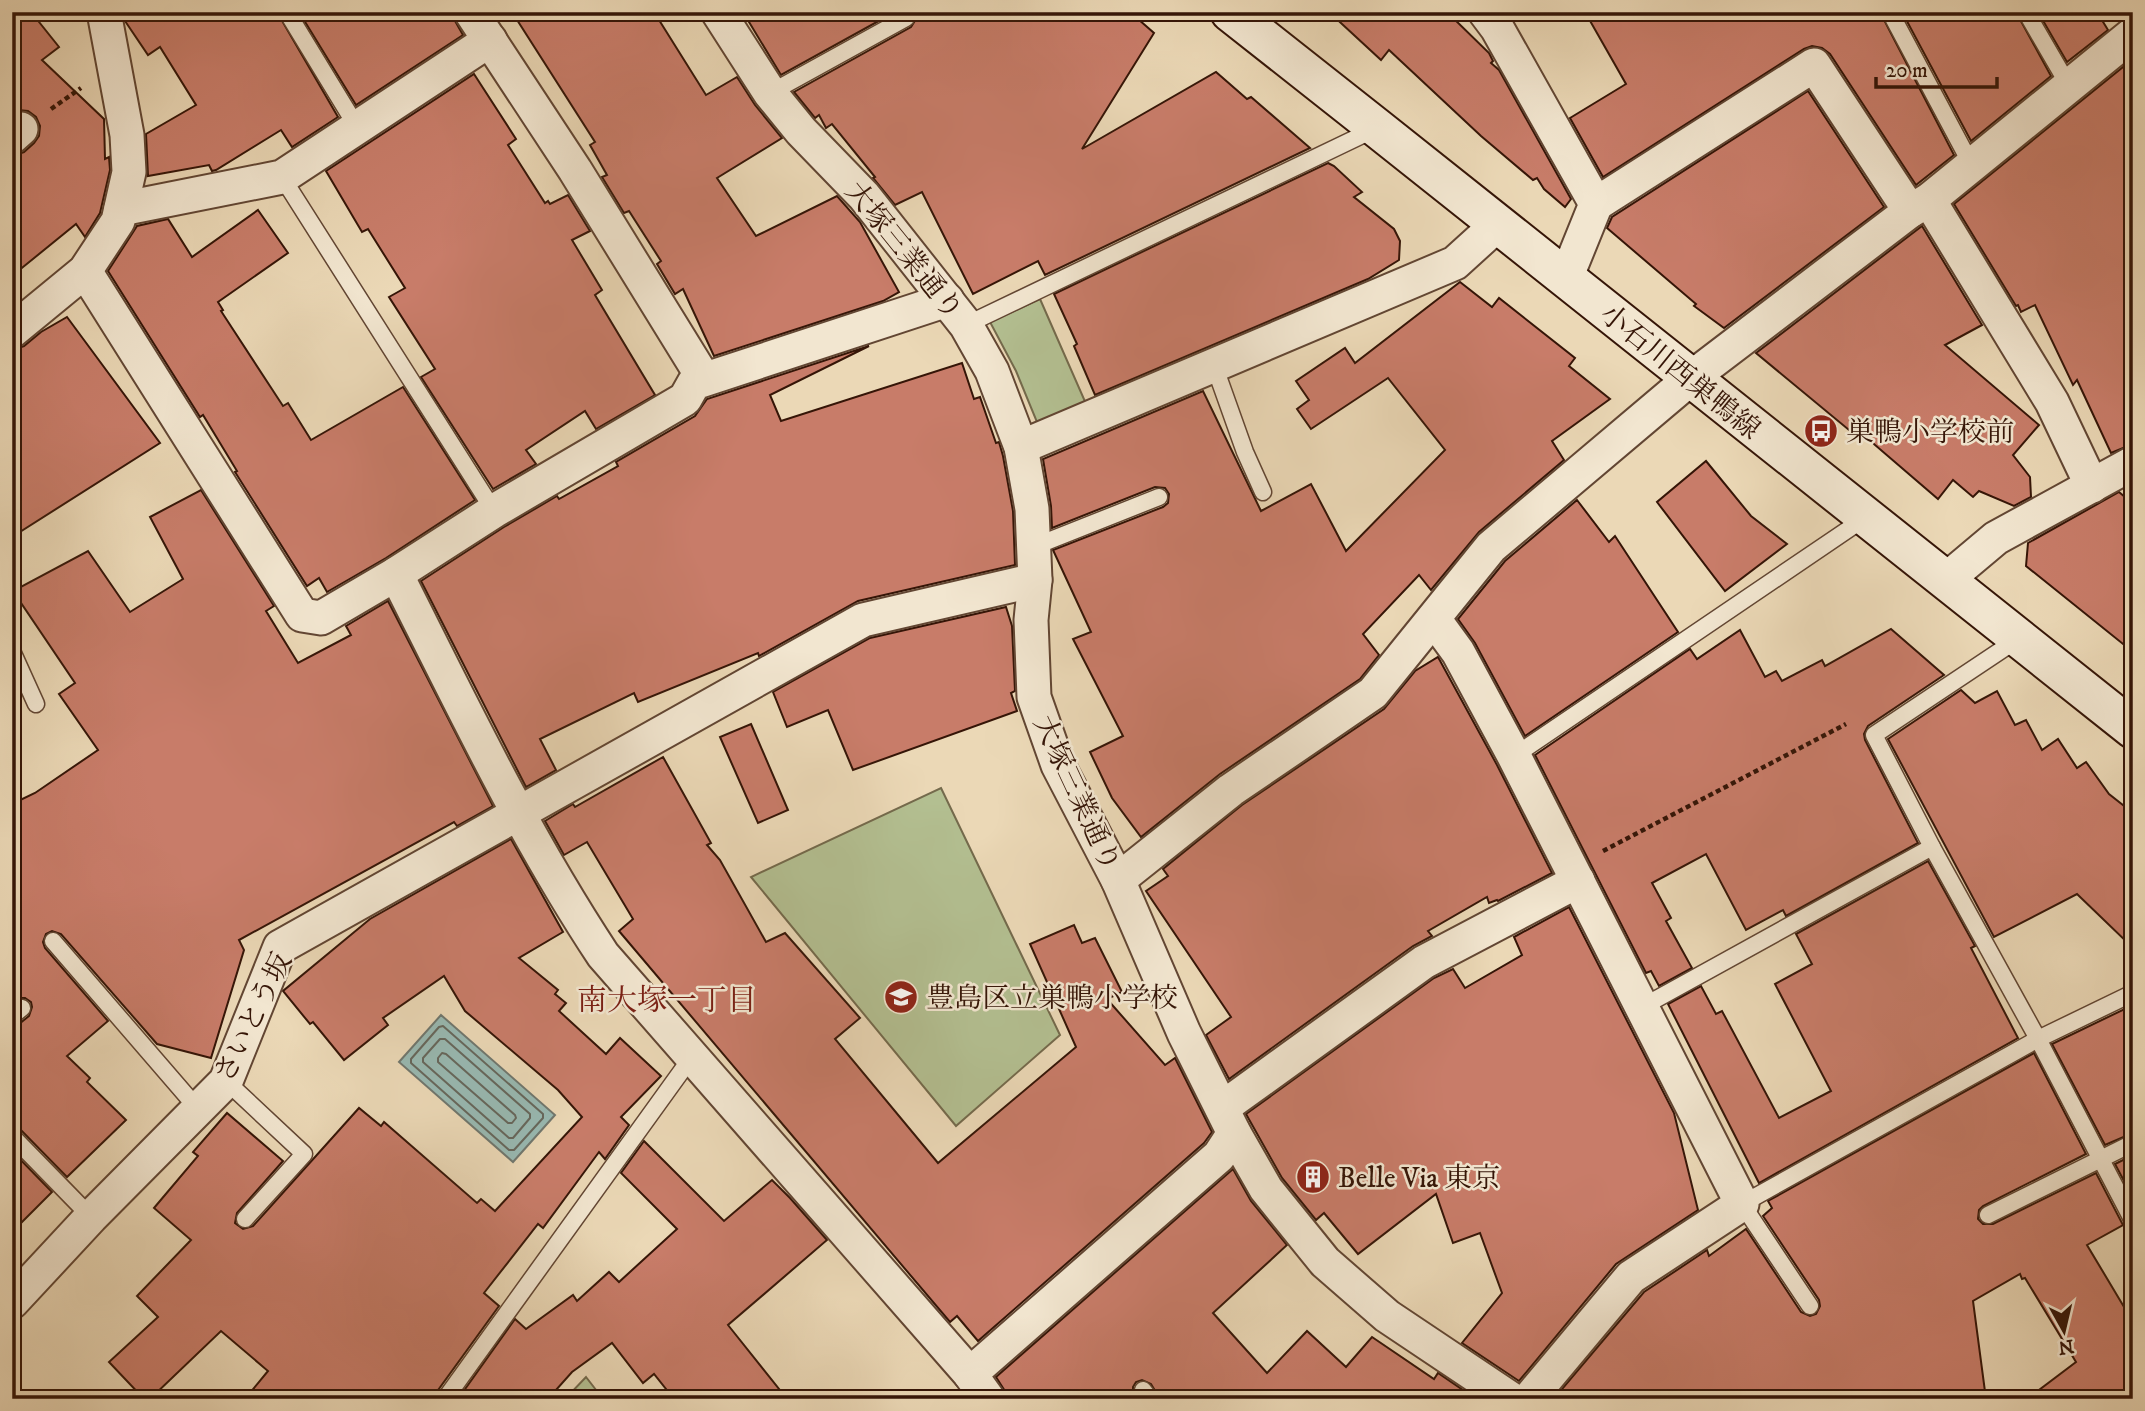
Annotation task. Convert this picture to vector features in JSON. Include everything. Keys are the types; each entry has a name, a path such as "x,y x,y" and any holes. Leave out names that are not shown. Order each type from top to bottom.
{"main road":[{"name":"小石川西巣鴨線","path":"1230,12 2133,729"}],"street":[{"path":"12,331 85,271 118,221 129,172 127,135 104,12"},
{"path":"471,12 575,170 704,379"},
{"name":"大塚三業通り","path":"718,12 770,93 801,131 864,196 956,313 992,371 1021,447 1032,509 1034,580 1031,620 1034,697 1058,765 1118,880 1184,1033 1266,1189 1325,1262 1387,1316 1511,1399"},
{"path":"1485,12 1497,28 1596,204"},
{"path":"1118,880 1231,790 1373,693 1491,547 1691,378 1920,205 2133,34"},
{"path":"121,209 282,177 489,40"},
{"path":"1566,278 1596,204 1814,65 1920,205 2052,402 2092,486"},
{"path":"1021,447 1455,263 1498,224"},
{"path":"85,271 302,615 321,618 494,511 685,399 694,383 956,313"},
{"path":"1945,580 1996,538 2133,463"},
{"path":"396,574 517,814 565,897 603,955 979,1387 1219,1156 1228,1121 1424,962 1575,874"},
{"name":"さいとう坂","path":"12,1302 91,1217 226,1082 280,947 863,620 1034,580"},
{"path":"1434,619 1458,652 1514,756 1742,1204 1632,1277 1529,1399"}],"lane":[{"path":"287,12 357,127"},
{"path":"1890,12 1971,164"},
{"path":"2026,12 2069,86"},
{"path":"770,93 906,18"},
{"path":"956,313 1377,128"},
{"path":"282,177 494,511"},
{"path":"1214,365 1245,452 1263,492"},
{"path":"1033,547 1158,497"},
{"path":"1514,756 1865,517"},
{"path":"2018,639 1874,735 2133,1221"},
{"path":"12,651 36,704"},
{"path":"1642,1007 1932,847"},
{"path":"53,941 198,1109"},
{"path":"1810,1307 1742,1204 2038,1039 2133,993"},
{"path":"445,1399 691,1058"},
{"path":"226,1082 304,1154 245,1219"},
{"path":"12,1136 91,1217"},
{"path":"1988,1215 2133,1143"}],"path":[{"path":"17,133 114,64"},
{"path":"1575,874 1861,716 1874,735"}],"green space":[{"path":"1040,299 1087,406 1039,427 1016,371 990,322"},
{"path":"941,788 1060,1035 956,1126 751,877"},
{"path":"586,1377 603,1399 567,1399 566,1398"}],"water":[{"path":"441,1015 555,1115 513,1162 399,1062"}],"building":[{"path":"12,12 31,12 59,47 42,60 104,119 105,159 109,157 110,170 100,213 85,237 76,224 12,276 12,156 24,152 34,143 39,136 40,126 36,117 28,111 12,112"},
{"path":"124,12 277,12 338,117 292,147 281,130 216,170 212,171 209,165 148,176 146,134 196,105 160,47 148,55 125,21"},
{"path":"299,12 450,12 463,35 356,105"},
{"path":"512,12 654,12 706,95 737,77 755,105 782,138 717,178 756,236 837,196 860,222 899,292 883,301 714,356 683,289 675,294 657,264 661,261 629,211 624,213 602,177 607,175 590,145 595,142"},
{"path":"743,12 895,12 781,75"},
{"path":"915,12 1130,12 1154,33 1082,149 1216,72 1247,99 1251,97 1310,148 1045,275 1038,261 973,294 922,192 895,205 832,124 826,128 819,115 815,118 794,92 911,27 916,19"},
{"path":"1329,12 1447,12 1489,53 1493,61 1491,63 1499,70 1571,199 1565,207 1544,189 1537,178 1533,180 1481,136 1389,50 1381,60"},
{"path":"1585,12 1880,12 1954,155 1916,185 1830,54 1822,48 1812,46 1603,177 1570,118 1626,84"},
{"path":"1902,12 2016,12 2051,76 1971,141"},
{"path":"2038,12 2097,12 2108,30 2067,62"},
{"path":"2128,63 2133,70 2133,444 2111,453 2077,380 2073,385 2035,305 2021,312 2018,305 2016,306 1954,204"},
{"path":"474,74 516,139 508,145 545,203 548,201 550,204 568,195 590,231 572,240 602,290 595,295 655,395 596,429 585,411 526,450 536,464 493,489 421,377 435,369 389,297 405,288 368,229 362,232 326,171"},
{"path":"1808,91 1884,207 1724,328 1694,306 1696,304 1607,228 1612,217"},
{"path":"1328,163 1362,192 1354,197 1394,229 1400,241 1399,260 1368,279 1095,395 1074,346 1077,344 1054,294"},
{"path":"258,210 288,253 218,302 223,310 221,311 283,406 288,403 311,440 403,387 475,500 386,558 327,592 319,578 307,586 235,472 237,471 203,415 200,417 108,271 137,226 168,219 192,257"},
{"path":"1922,226 1982,325 1945,345 2039,425 2013,455 2030,477 2031,497 2014,506 1979,491 1973,497 1953,480 1938,499 1853,426 1849,430 1756,353"},
{"path":"1460,282 1492,307 1499,298 1575,358 1569,366 1610,399 1552,441 1564,460 1479,532 1431,590 1419,575 1363,634 1379,655 1360,679 1220,774 1141,837 1112,798 1090,752 1123,736 1073,639 1091,632 1053,550 1163,507 1168,503 1169,494 1165,488 1155,487 1052,528 1043,459 1203,391 1261,511 1311,484 1346,551 1445,450 1388,378 1311,429 1297,409 1309,400 1296,381 1345,348 1355,363"},
{"path":"67,317 160,443 12,537 12,350 24,346 41,332"},
{"path":"869,346 770,395 781,421 962,363 974,399 980,397 1003,456 1013,511 1015,565 858,601 759,656 758,653 638,702 634,693 540,739 556,770 526,787 421,581 557,496 559,499 618,466 616,462 695,416 707,399"},
{"path":"1706,461 1751,516 1787,544 1725,591 1657,502"},
{"path":"201,490 274,606 266,611 298,663 351,635 346,626 388,601 493,806 457,826 454,822 239,940 244,950 211,1058 157,1044 61,934 52,931 46,934 43,942 45,948 108,1021 67,1056 90,1078 87,1082 126,1120 67,1177 20,1129 12,1126 12,1026 29,1016 32,1007 31,1002 25,998 12,1002 12,804 35,793 98,750 59,694 75,683 13,591 88,551 130,612 183,579 150,517"},
{"path":"2119,492 2133,504 2133,652 2026,566 2028,543"},
{"path":"1577,500 1609,542 1615,536 1678,632 1525,736 1475,643 1458,619 1505,561"},
{"path":"1006,607 1012,626 1015,691 1011,693 1017,711 853,770 828,710 787,727 773,692 870,638"},
{"path":"1891,629 1944,675 1868,726 1864,734 1918,843 1786,916 1783,910 1746,930 1706,854 1652,883 1671,918 1666,921 1692,968 1659,986 1651,971 1646,973 1535,755 1690,649 1697,659 1740,630 1765,677 1776,671 1782,681 1822,660 1825,666"},
{"path":"1438,657 1552,873 1498,901 1489,903 1487,897 1428,931 1432,936 1413,946 1229,1079 1206,1035 1231,1017 1146,891 1168,876 1163,869 1242,805 1384,709 1415,671"},
{"path":"1961,690 1975,703 1997,691 2015,725 2026,720 2042,750 2058,739 2077,768 2086,762 2109,794 2133,813 2133,948 2077,894 1994,937 1888,739"},
{"path":"751,724 788,810 758,823 720,737"},
{"path":"663,757 711,843 707,845 720,860 766,942 785,933 860,1018 835,1039 938,1163 1076,1047 1030,944 1074,925 1082,943 1095,938 1122,992 1107,999 1165,1065 1175,1058 1212,1132 1204,1143 978,1341 957,1316 950,1322 619,931 633,919 587,842 564,855 545,821"},
{"path":"511,839 563,932 519,958 558,990 555,994 566,1003 559,1011 606,1054 620,1038 661,1076 621,1117 629,1125 605,1159 599,1152 543,1228 538,1224 484,1293 499,1306 436,1393 435,1399 245,1399 268,1371 221,1331 150,1399 144,1399 109,1362 158,1317 137,1296 191,1240 154,1208 198,1156 193,1152 227,1113 283,1161 237,1213 235,1223 243,1229 253,1226 359,1108 381,1126 384,1122 477,1203 481,1199 495,1211 582,1117 558,1090 465,1011 444,976 383,1018 388,1025 344,1060 283,991 370,919"},
{"path":"1928,861 1975,946 1971,948 2018,1038 1759,1183 1668,1004 1701,986 1716,1014 1722,1011 1779,1118 1831,1091 1775,984 1812,964 1796,934"},
{"path":"1569,907 1674,1113 1698,1210 1616,1264 1519,1381 1462,1343 1502,1293 1480,1233 1453,1243 1436,1194 1358,1254 1324,1213 1316,1220 1282,1178 1246,1114 1434,978 1453,969 1465,988 1522,955 1514,937"},
{"path":"2133,1005 2133,1133 2105,1145 2052,1044"},
{"path":"2034,1053 2086,1154 1983,1206 1979,1210 1978,1219 1983,1224 1993,1224 2096,1173 2123,1225 2087,1245 2133,1322 2133,1386 2116,1399 2027,1399 2076,1362 2020,1274 1973,1301 1986,1399 1568,1399 1562,1389 1644,1292 1707,1250 1709,1256 1746,1229 1801,1312 1810,1316 1816,1314 1820,1306 1819,1300 1763,1216 1772,1208 1768,1201"},
{"path":"644,1141 724,1221 772,1180 827,1240 728,1325 787,1399 674,1399 654,1374 643,1383 612,1343 572,1372 548,1399 458,1399 515,1319 526,1329 573,1295 577,1301 609,1272 619,1282 677,1229 621,1173"},
{"path":"12,1151 52,1192 12,1232"},
{"path":"2133,1155 2133,1198 2115,1164"},
{"path":"1233,1169 1251,1201 1287,1245 1213,1313 1267,1373 1307,1331 1346,1367 1372,1337 1434,1379 1438,1373 1476,1399 1160,1399 1151,1384 1142,1380 1136,1382 1133,1387 1137,1399 1010,1399 996,1377"}],"place":[{"name":"巣鴨小学校前","path":"1821,431"},
{"name":"豊島区立巣鴨小学校","path":"901,997"},
{"name":"Belle Via 東京","path":"1313,1177"}],"district":[{"name":"南大塚一丁目","path":"667,1000"}]}
